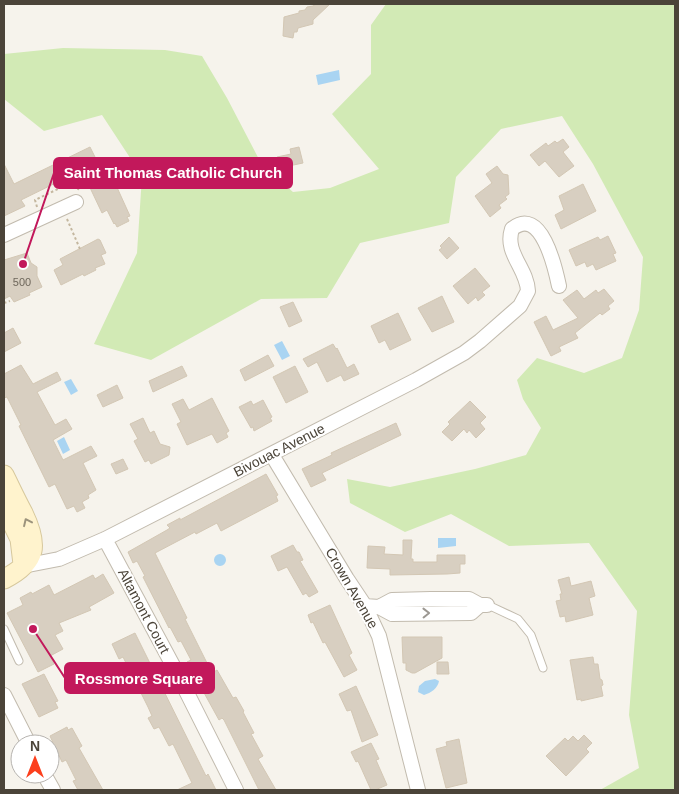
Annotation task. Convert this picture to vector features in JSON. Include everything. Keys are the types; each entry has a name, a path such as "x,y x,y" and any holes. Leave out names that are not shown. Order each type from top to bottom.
{"main road":[{"path":"4,475 33,536 34,547 23,566 4,579"},
{"path":"4,506 20,539 23,566"}],"street":[{"path":"4,235 76,202"},
{"name":"Bivouac Avenue","path":"23,566 59,559 105,539 272,455 450,361 480,340 520,306 528,291 528,285 523,272 509,244 512,229 518,224 528,224 535,228 544,239 555,264 559,286"},
{"name":"Crown Avenue","path":"272,455 347,578 372,607 418,790"},
{"name":"Altamont Court","path":"105,539 177,673 236,790"},
{"path":"372,607 392,614 471,613 484,606"},
{"path":"4,695 24,734"}],"lane":[{"path":"484,606 518,619 531,635 543,668"},
{"path":"4,628 19,661"}],"path":[{"path":"41,219 35,200 86,176"},
{"path":"66,217 80,249"},
{"path":"4,303 10,301"}],"green space":[{"path":"386,4 675,4 675,790 600,790 639,768 629,715 637,611 589,543 509,546 451,514 405,532 350,503 347,479 390,487 475,469 526,455 541,428 523,399 517,380 537,358 584,373 622,358 639,310 643,257 593,164 562,116 501,129 456,177 449,223 360,243 327,298 261,299 151,360 94,344 137,253 142,176 102,115 44,131 4,99 4,54 63,48 165,50 202,56 227,98 262,165 293,192 330,188 379,169 332,114 371,74 371,25"}],"water":[{"path":"339,70 340,80 318,85 316,75"},
{"path":"282,341 290,356 282,360 274,345"},
{"path":"71,379 78,391 71,395 64,382"},
{"path":"64,437 70,450 63,454 57,441"},
{"path":"438,538 456,538 456,546 438,548"},
{"path":"218,554 222,554 226,560 222,566 218,566 214,562 214,558"},
{"path":"435,679 439,681 434,690 424,695 418,692 419,686 425,681"}],"building":[{"path":"316,4 330,4 313,20 313,24 298,28 297,32 294,32 293,38 283,36 284,17 299,13 299,11"},
{"path":"563,139 569,147 563,152 574,166 559,177 545,161 539,166 530,155 546,143 548,146 555,141 557,143"},
{"path":"90,147 103,173 107,171 113,184 115,183 130,216 127,217 129,221 117,227 107,210 102,213 84,175 80,177 78,172 21,200 25,206 4,216 4,164 14,184"},
{"path":"299,147 303,163 279,168 277,157 291,154 290,149"},
{"path":"497,166 503,174 508,175 509,194 505,197 507,199 499,205 501,208 490,217 475,196 492,183 486,174"},
{"path":"583,184 596,211 561,229 555,215 564,210 559,196"},
{"path":"608,236 616,253 613,254 616,261 596,270 593,264 587,267 585,262 576,266 569,250 598,237 600,240"},
{"path":"449,237 459,248 447,259 439,250 442,248 440,246"},
{"path":"98,239 106,253 101,255 105,264 84,276 83,274 61,285 54,270 63,265 60,259"},
{"path":"27,253 31,263 37,267 37,276 42,287 14,302 10,296 4,299 4,260"},
{"path":"475,268 490,286 482,292 485,295 478,301 476,297 468,304 453,286"},
{"path":"604,289 614,301 608,306 610,309 602,315 600,313 575,333 578,338 559,347 561,351 551,356 534,322 546,316 553,330 578,318 563,300 577,290 584,299 596,290 598,293"},
{"path":"442,296 454,322 432,332 418,308"},
{"path":"293,302 302,321 289,327 280,307"},
{"path":"398,313 411,340 390,350 385,340 379,343 371,326"},
{"path":"13,328 21,343 4,352 4,333"},
{"path":"333,344 347,368 354,364 359,374 344,381 341,375 327,382 317,362 308,367 303,359"},
{"path":"268,355 274,366 245,381 240,370"},
{"path":"21,365 33,384 57,372 61,380 37,392 55,425 66,419 72,429 53,440 63,460 91,446 97,456 83,463 96,490 88,495 89,498 82,502 85,508 77,512 74,506 67,509 55,484 49,487 7,397 4,398 4,374"},
{"path":"182,366 187,376 153,392 149,381"},
{"path":"295,366 308,392 286,403 273,377"},
{"path":"117,385 123,398 103,407 97,395"},
{"path":"212,398 229,431 226,433 228,437 217,443 212,434 187,445 177,424 181,422 172,404 183,399 189,410"},
{"path":"263,400 272,417 270,418 272,421 254,431 239,407 251,401 253,405"},
{"path":"470,401 486,417 480,423 485,429 476,438 469,430 467,433 464,429 452,441 442,432 450,424 448,422"},
{"path":"143,418 150,433 154,431 160,444 170,447 169,455 151,464 149,460 145,462 134,441 138,439 130,424"},
{"path":"396,423 401,435 322,473 326,480 311,487 302,469 332,455 331,453"},
{"path":"123,459 128,469 116,474 111,464"},
{"path":"266,474 278,495 276,496 278,501 221,531 217,523 155,553 212,673 217,670 233,698 236,697 244,711 254,733 251,734 263,756 258,759 276,790 259,790 224,720 222,718 219,720 187,662 191,660 181,641 178,642 169,628 137,561 133,563 128,552 170,528 167,525 180,518 180,520"},
{"path":"403,540 412,540 411,559 413,559 413,562 437,562 437,555 465,555 465,564 460,564 460,573 447,574 390,575 390,569 367,568 368,546 385,547 384,554 403,555"},
{"path":"293,545 297,552 299,552 303,560 300,561 318,592 309,597 306,593 303,595 287,567 278,571 271,556"},
{"path":"103,574 114,593 89,607 91,610 59,623 63,631 55,635 63,649 50,656 54,664 38,672 7,613 23,605 20,598 31,592 32,594 49,585 54,595 93,575 95,579"},
{"path":"569,577 571,586 591,581 595,596 589,598 593,615 566,622 565,616 560,617 556,601 561,600 560,594 562,594 558,580"},
{"path":"330,605 352,653 349,655 357,670 344,677 308,615"},
{"path":"135,633 206,776 208,774 216,790 177,790 192,783 173,744 169,746 159,727 154,729 148,718 152,716 148,707 123,657 119,659 112,644"},
{"path":"402,637 442,637 442,658 415,673 406,670 406,663 403,663"},
{"path":"593,657 594,664 598,664 600,679 603,685 601,686 603,696 581,701 581,699 577,700 570,660"},
{"path":"437,662 448,662 449,674 437,674"},
{"path":"44,674 58,701 55,702 58,708 39,717 22,684"},
{"path":"356,686 378,735 362,742 351,710 347,711 339,694"},
{"path":"67,727 68,730 72,728 82,746 79,748 103,790 78,790 73,781 76,780 66,760 62,762 60,758 60,734 54,734"},
{"path":"584,735 592,743 586,749 589,752 566,776 546,756 565,738 568,741 573,736 578,741"},
{"path":"459,739 467,783 446,788 436,749 447,746 446,742"},
{"path":"371,743 379,759 376,760 387,785 375,790 371,790 358,761 356,762 351,752"}],"place":[{"name":"Saint Thomas Catholic Church","path":"23,264"},
{"name":"Rossmore Square","path":"33,629"}]}
